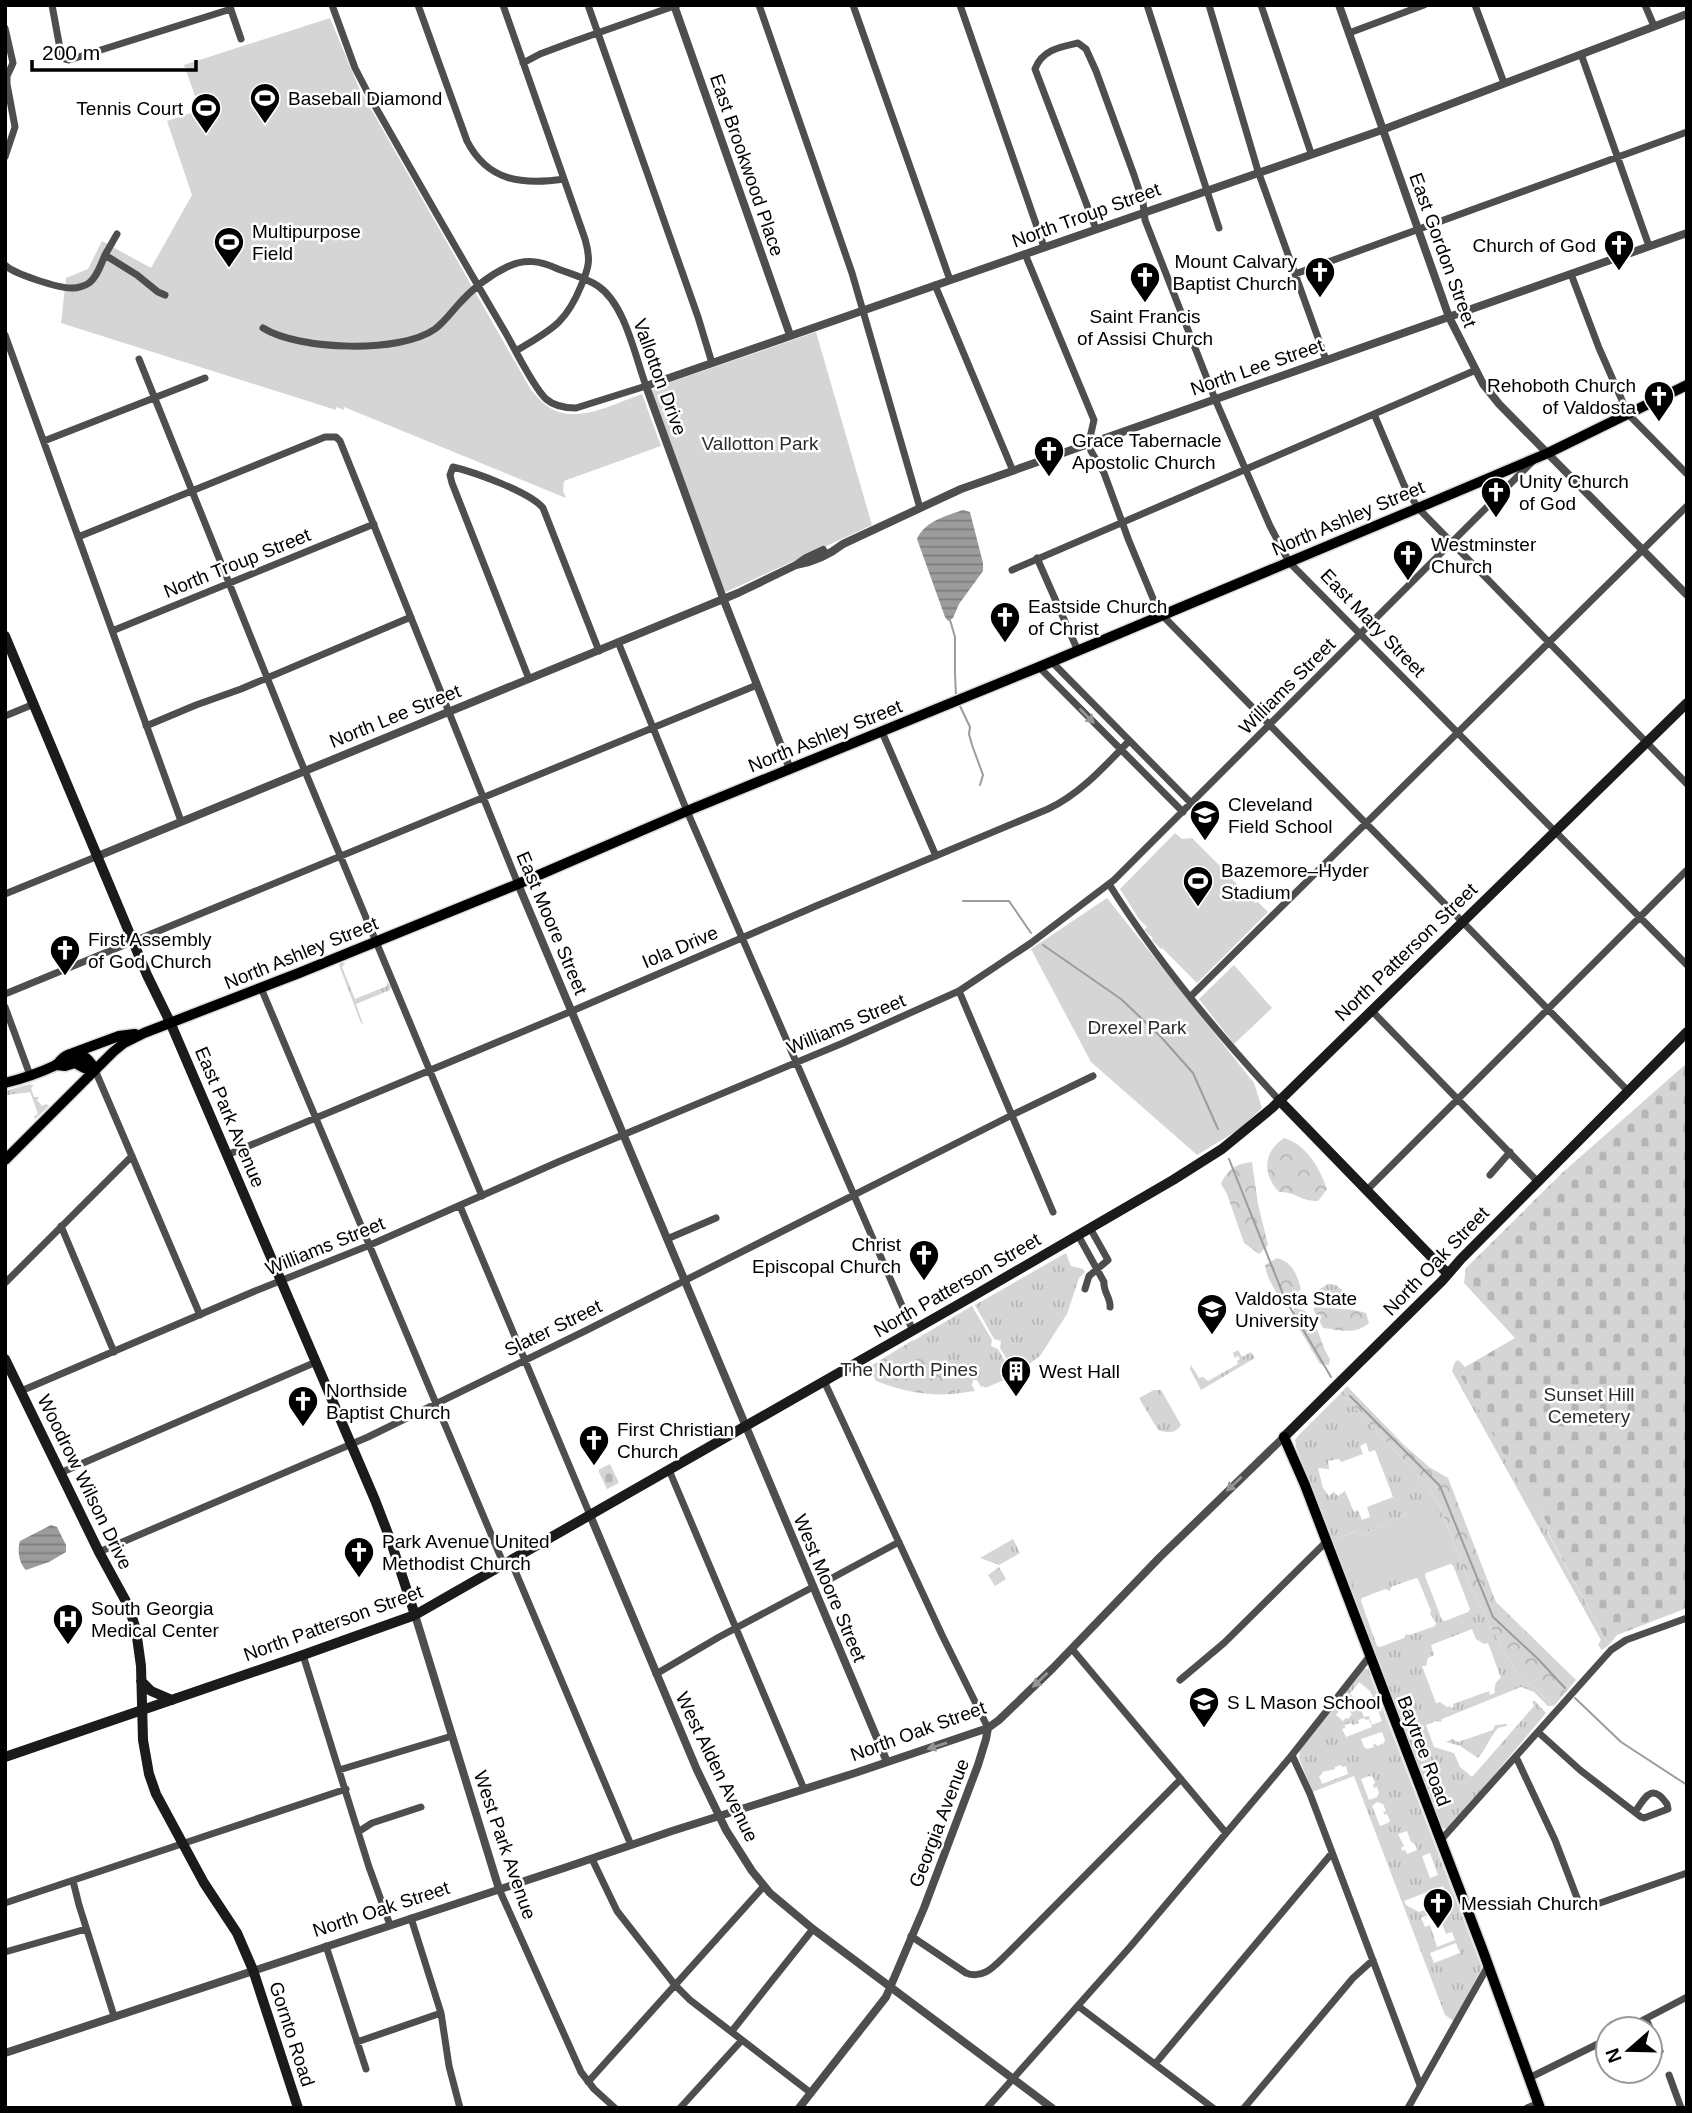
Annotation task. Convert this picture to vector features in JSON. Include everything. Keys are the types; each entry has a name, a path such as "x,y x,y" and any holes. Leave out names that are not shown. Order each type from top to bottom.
{"main road":[{"name":"North Ashley Street","path":"5,1160 124,1043 144,1032 261,988 518,884 687,811 1418,509 1536,459 1687,385"},
{"name":"East Park Avenue","path":"5,636 153,989 170,1022 351,1444 389,1535 415,1615"},
{"name":"North Patterson Street","path":"5,1757 415,1615 913,1331 1217,1152 1279,1100 1687,703"},
{"path":"57,1065 71,1054 119,1036 144,1032"},
{"name":"North Oak Street","path":"1284,1437 1687,1032"},
{"path":"71,1054 91,1060 95,1070"},
{"path":"5,1083 57,1065 75,1063 95,1070"},
{"path":"1279,1100 1448,1275"},
{"name":"Woodrow Wilson Drive","path":"5,1359 99,1552 129,1607 136,1630 141,1666 143,1740 149,1774 156,1794 204,1883 237,1933 253,1970"},
{"name":"Baytree Road","path":"1284,1437 1489,1966 1540,2106"},
{"path":"141,1681 151,1691 172,1700"},
{"name":"Gornto Road","path":"253,1970 298,2108"}],"street":[{"path":"52,5 61,54 69,60 231,7 241,39"},
{"path":"332,5 361,80 516,351 562,321 589,269 588,247 503,5"},
{"path":"418,5 467,141 477,157 496,173 514,180 538,182 564,179"},
{"path":"588,5 712,363"},
{"path":"759,5 852,272 920,508"},
{"path":"853,5 950,280"},
{"path":"960,5 1044,247"},
{"path":"1147,5 1219,228"},
{"path":"1209,5 1258,171 1326,360"},
{"path":"1261,5 1311,153"},
{"name":"East Gordon Street","path":"1339,5 1449,317 1488,392 1687,595"},
{"path":"1349,33 1424,5"},
{"path":"1475,5 1504,83"},
{"path":"1645,5 1654,26"},
{"path":"523,63 540,54 675,6"},
{"name":"East Brookwood Place","path":"675,6 790,335"},
{"name":"North Troup Street","path":"516,351 540,392 549,401 560,407 576,408 1382,130 1687,14"},
{"path":"5,28 13,63 7,76 7,84 15,127 5,157"},
{"name":"East Mary Street","path":"1096,229 1035,69 1038,60 1045,53 1078,43 1086,49 1134,174 1164,271 1215,399 1270,526 1289,562 1687,965"},
{"path":"1581,54 1649,246"},
{"path":"1295,274 1687,132"},
{"name":"North Lee Street","path":"5,894 599,651 796,565 809,563 959,489 1687,233"},
{"path":"5,265 9,269 72,288 88,284 117,234"},
{"path":"1025,254 1094,420 1089,442 1091,451 1104,473 1122,523 1162,615 1628,1091"},
{"path":"105,255 165,295"},
{"name":"Vallotton Drive","path":"263,328 281,336 362,347 405,341 435,329 478,285 518,262 540,262 584,279 604,291 618,310 723,598 790,769"},
{"path":"1571,274 1628,414 1687,474"},
{"path":"935,285 1013,471"},
{"path":"5,335 181,821"},
{"path":"139,359 482,1196"},
{"path":"1012,570 1476,370"},
{"path":"44,441 205,378"},
{"path":"1374,414 1404,485 1418,509 1687,784"},
{"name":"East Moore Street","path":"192,491 329,436 336,436 340,441 518,884 746,1426"},
{"name":"Williams Street","path":"21,1391 370,1245 959,992 1031,943 1109,884 1536,459"},
{"path":"529,679 452,483 450,475 453,467 518,492 538,502 543,508 599,651"},
{"path":"78,537 192,491"},
{"path":"1191,996 1687,506"},
{"name":"North Troup Street","path":"112,631 374,524"},
{"path":"1037,558 1077,651"},
{"path":"146,726 411,617"},
{"path":"618,642 741,938 913,1331"},
{"path":"1052,662 1191,803"},
{"path":"1039,667 1183,811"},
{"path":"5,994 757,685"},
{"path":"5,716 34,704"},
{"path":"882,732 936,856"},
{"name":"Iola Drive","path":"227,1155 1064,802 1129,741"},
{"path":"1366,1191 1547,1007 1687,870"},
{"path":"1109,884 1137,927 1233,1050 1279,1100"},
{"path":"261,988 436,1403 631,1845"},
{"path":"959,992 1053,1212"},
{"path":"5,1007 30,1075"},
{"path":"1372,1011 1538,1182"},
{"path":"95,1070 200,1315"},
{"name":"Slater Street","path":"99,1552 351,1444 1093,1076"},
{"path":"1490,1175 1510,1152"},
{"path":"5,1283 132,1156"},
{"path":"460,1206 590,1515"},
{"path":"667,1239 716,1218"},
{"path":"61,1226 114,1352"},
{"path":"1085,1289 1088,1276 1108,1260 1090,1228"},
{"path":"1078,1235 1104,1282 1110,1307"},
{"path":"60,1473 316,1362"},
{"path":"824,1381 988,1728"},
{"name":"West Moore Street","path":"746,1426 887,1762"},
{"name":"North Oak Street","path":"5,2053 718,1815 988,1728 1072,1649 1160,1557 1284,1437"},
{"path":"669,1470 804,1789"},
{"name":"West Alden Avenue","path":"590,1515 718,1815 752,1871 764,1886 813,1929 1052,2108"},
{"path":"832,1578 899,1542"},
{"path":"1180,1680 1224,1643 1326,1542"},
{"path":"656,1674 736,1627 813,1587"},
{"name":"West Park Avenue","path":"415,1615 499,1889 560,2026 588,2081 615,2108"},
{"path":"1440,1842 1611,1650 1626,1640 1687,1618"},
{"path":"1072,1649 1226,1833"},
{"path":"303,1655 390,1925"},
{"path":"987,2108 1226,1833 1369,1657"},
{"name":"Georgia Avenue","path":"799,2108 886,1997 978,1765 988,1728"},
{"path":"1538,1732 1580,1770 1635,1812"},
{"path":"339,1770 452,1737"},
{"path":"1292,1755 1420,2085"},
{"path":"1516,1757 1555,1840 1579,1903 1594,1905 1687,1873"},
{"path":"912,1936 966,1973 975,1976 985,1974 1181,1779"},
{"path":"5,1903 346,1789"},
{"path":"358,1832 372,1823 421,1807"},
{"path":"1155,2064 1332,1853"},
{"path":"592,1859 617,1912 675,1985 811,2093"},
{"path":"73,1881 114,2016"},
{"path":"588,2081 764,1886"},
{"path":"411,1918 442,2013 449,2066 460,2108"},
{"path":"5,1952 86,1928"},
{"path":"732,2031 813,1929"},
{"path":"326,1946 366,2069"},
{"path":"1244,2108 1353,1979 1373,1960"},
{"path":"1408,2108 1489,1966"},
{"path":"1653,2015 1687,1997"},
{"path":"1078,2006 1213,2108"},
{"path":"357,2042 442,2013"},
{"path":"680,2108 742,2040"},
{"path":"1530,2078 1594,2046"},
{"path":"1670,2076 1682,2108 1687,2106"},
{"path":"1527,2108 1540,2106"}],"green space":[{"path":"330,18 359,88 531,390 547,406 570,414 594,411 642,394 661,446 564,481 563,491 566,498 344,407 344,410 336,407 336,410 61,323 66,278 88,269 102,241 151,268 192,195 167,121 200,110 184,65"},
{"name":"Vallotton Park","path":"816,332 872,525 726,592 652,391 656,387"},
{"name":"Bazemore–Hyder Stadium","path":"1175,833 1182,839 1192,838 1222,868 1225,865 1235,875 1232,879 1255,903 1258,902 1268,912 1197,983 1152,940 1144,930 1147,927 1120,889"},
{"name":"Drexel Park","path":"1107,898 1254,1083 1262,1108 1240,1129 1197,1155 1091,1062 1031,949"},
{"path":"341,962 345,963 342,967 355,999 387,986 387,982 391,986 390,990 356,1004 363,1024 339,965"},
{"path":"1234,965 1272,1008 1234,1044 1199,999"},
{"name":"Sunset Hill Cemetery","path":"1687,1063 1687,1608 1617,1635 1609,1645 1547,1531 1549,1527 1536,1503 1529,1500 1461,1377 1465,1367 1515,1338 1464,1283 1466,1268 1562,1173"},
{"path":"33,1083 29,1085 34,1085 31,1088 34,1097 39,1097 37,1100 42,1106 49,1106 35,1119 34,1116 38,1114 30,1092 5,1096 5,1091"},
{"path":"1284,1138 1306,1151 1320,1173 1327,1189 1318,1201 1279,1192 1273,1185 1267,1164 1272,1150"},
{"path":"1252,1162 1268,1245 1259,1254 1244,1243 1221,1184 1233,1168"},
{"path":"1066,1253 1071,1266 1085,1272 1079,1278 1067,1314 1040,1356 1019,1372 1016,1366 1011,1366 1000,1348 1001,1341 994,1339 975,1305"},
{"path":"1277,1258 1287,1262 1293,1269 1301,1289 1280,1300 1265,1265"},
{"path":"1328,1284 1336,1285 1355,1302 1317,1301 1313,1293"},
{"path":"972,1306 992,1340 991,1346 998,1349 1009,1368 1005,1371 1009,1378 985,1388 981,1387 977,1380 973,1380 975,1391 953,1394 956,1390 944,1371 913,1341"},
{"path":"1316,1307 1366,1313 1369,1323 1353,1330 1323,1328 1313,1309"},
{"path":"1294,1308 1304,1310 1315,1326 1330,1359 1329,1365 1320,1364 1293,1318"},
{"name":"The North Pines","path":"913,1340 949,1373 956,1390 953,1394 914,1392 876,1381 869,1367"},
{"path":"1238,1350 1242,1357 1251,1352 1255,1358 1201,1390 1190,1369 1191,1365 1199,1378 1203,1377 1208,1381 1238,1364 1240,1359 1238,1356 1235,1358 1233,1353"},
{"path":"1458,1360 1465,1367 1461,1377 1529,1499 1536,1503 1549,1527 1547,1532 1609,1645 1602,1650 1598,1645 1601,1640 1452,1371"},
{"path":"1347,1386 1403,1444 1429,1467 1448,1478 1496,1602 1576,1680 1554,1706 1517,1672 1501,1647 1471,1587 1438,1502 1429,1488 1341,1393"},
{"path":"1154,1390 1161,1390 1181,1425 1177,1430 1158,1430 1139,1398"},
{"path":"1341,1393 1429,1488 1438,1502 1471,1587 1501,1647 1517,1672 1554,1706 1548,1706 1534,1692 1521,1687 1442,1719 1441,1722 1426,1725 1434,1747 1454,1753 1460,1767 1472,1777 1534,1706 1532,1701 1546,1713 1448,1830 1442,1827 1296,1447 1295,1440","holes":["1366,1443 1369,1452 1375,1450 1393,1497 1367,1507 1370,1517 1362,1520 1358,1510 1354,1512 1345,1491 1338,1496 1334,1492 1329,1496 1323,1488 1318,1468 1329,1469 1328,1461 1339,1459 1341,1462 1363,1454 1360,1446","1411,1508 1453,1555 1338,1538 1354,1532 1361,1535 1408,1514","1453,1565 1470,1609 1468,1612 1442,1620 1426,1573","1418,1579 1435,1626 1377,1646 1361,1601 1362,1598 1385,1589 1390,1591 1391,1587","1472,1629 1476,1639 1484,1644 1488,1643 1501,1678 1495,1685 1495,1693 1490,1695 1489,1691 1453,1704 1454,1707 1451,1708 1440,1702 1436,1703 1422,1666 1426,1666 1428,1658 1434,1655 1431,1645"]},
{"path":"610,1464 619,1483 607,1489 598,1470"},
{"path":"1434,1501 1453,1556 1357,1595 1337,1542 1338,1538 1355,1532 1361,1535 1408,1514 1410,1508"},
{"path":"1013,1539 1020,1553 999,1565 980,1558"},
{"path":"999,1567 1006,1579 995,1586 988,1575"},
{"path":"1363,1668 1368,1669 1379,1699 1375,1701 1370,1691 1359,1682 1350,1694 1357,1700 1364,1717 1369,1716 1372,1725 1382,1721 1377,1708 1382,1707 1482,1968 1454,2021 1445,2015 1354,1776 1312,1792 1299,1758 1300,1751","holes":["1349,1698 1357,1704 1348,1719 1343,1721 1336,1715","1369,1719 1372,1727 1346,1737 1342,1729 1345,1725 1359,1723 1358,1720","1382,1732 1384,1743 1367,1749 1361,1739","1341,1765 1346,1766 1348,1774 1322,1784 1319,1776 1322,1772","1373,1777 1374,1788 1377,1787 1379,1793 1377,1797 1369,1800 1361,1779","1377,1802 1383,1804 1386,1811 1383,1812 1390,1821 1380,1826 1372,1806","1407,1831 1417,1850 1407,1854 1401,1848 1404,1846 1398,1834","1430,1853 1438,1875 1430,1878 1422,1856","1443,1886 1448,1901 1419,1912 1404,1901","1443,1909 1446,1919 1441,1921 1446,1934 1452,1932 1455,1940 1437,1947 1430,1925 1425,1927 1421,1918","1456,1943 1460,1953 1434,1963 1430,1953"]},
{"path":"1507,1724 1498,1728 1478,1758 1460,1746 1446,1742 1452,1739 1458,1742 1493,1730 1495,1725"}],"shaded area":[{"path":"963,510 970,512 983,571 959,604 953,618 948,621 917,539 931,523"},
{"path":"51,1525 57,1527 66,1545 66,1552 49,1562 26,1570 19,1557 20,1541"}],"waterway":[{"path":"950,620 955,637 956,695"},
{"path":"959,704 970,727 969,734 983,775 980,785"},
{"path":"963,901 1009,901 1031,933"},
{"path":"1043,945 1121,999 1161,1037 1193,1073 1218,1129"},
{"path":"1229,1159 1285,1299 1331,1377"},
{"path":"1350,1396 1440,1486 1493,1617 1565,1688"},
{"path":"1575,1698 1621,1742 1687,1785"}],"place":[{"name":"Baseball Diamond","path":"265,125"},
{"name":"Tennis Court","path":"206,135"},
{"name":"Multipurpose Field","path":"229,269"},
{"name":"Church of God","path":"1619,272"},
{"name":"Mount Calvary Baptist Church","path":"1320,299"},
{"name":"Saint Francis of Assisi Church","path":"1145,304"},
{"name":"Rehoboth Church of Valdosta","path":"1659,423"},
{"name":"Grace Tabernacle Apostolic Church","path":"1049,478"},
{"name":"Unity Church of God","path":"1496,519"},
{"name":"Westminster Church","path":"1408,582"},
{"name":"Eastside Church of Christ","path":"1005,644"},
{"name":"Cleveland Field School","path":"1205,842"},
{"name":"Bazemore–Hyder Stadium","path":"1198,908"},
{"name":"First Assembly of God Church","path":"65,977"},
{"name":"Christ Episcopal Church","path":"924,1282"},
{"name":"Valdosta State University","path":"1212,1336"},
{"name":"West Hall","path":"1016,1398"},
{"name":"Northside Baptist Church","path":"303,1428"},
{"name":"First Christian Church","path":"594,1467"},
{"name":"Park Avenue United Methodist Church","path":"359,1579"},
{"name":"South Georgia Medical Center","path":"68,1646"},
{"name":"S L Mason School","path":"1204,1729"},
{"name":"Messiah Church","path":"1438,1930"}]}
